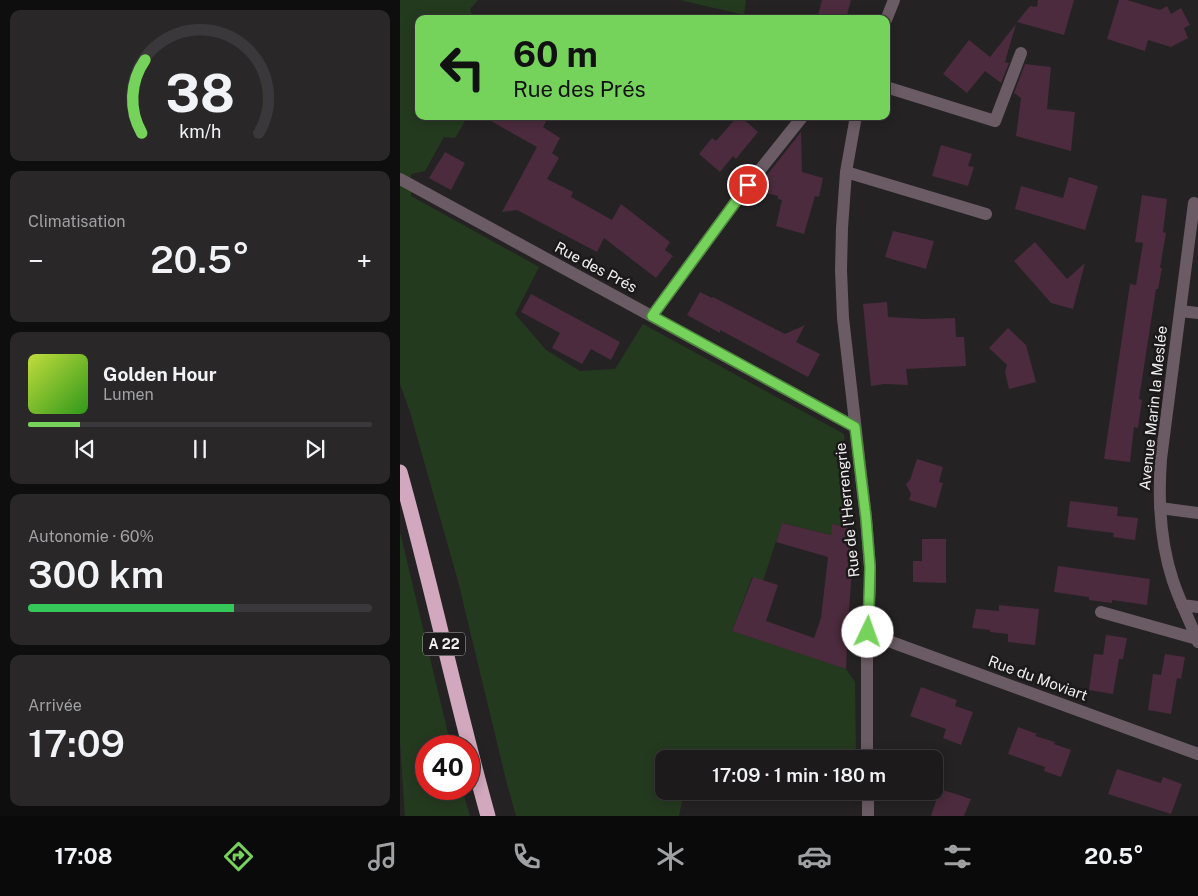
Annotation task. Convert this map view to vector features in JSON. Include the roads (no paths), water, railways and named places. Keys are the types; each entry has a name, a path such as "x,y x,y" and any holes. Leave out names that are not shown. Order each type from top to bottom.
{"highway":[{"name":"A 22","path":"400,472 488,816"}],"street":[{"path":"888,15 894,0"},
{"path":"890,88 995,121 1021,53"},
{"path":"652,316 748,185 800,120"},
{"name":"Rue de l'Herrengrie","path":"855,120 846,172 841,248 841,294 870,567 867,644 867,750"},
{"path":"846,172 986,214"},
{"name":"Rue des Prés","path":"400,179 855,427"},
{"name":"Avenue Marin la Meslée","path":"1194,203 1161,459 1160,508 1167,561 1182,605 1197,640"},
{"name":"Avenue Marin la Meslée","path":"1180,311 1198,313"},
{"name":"Avenue Marin la Meslée","path":"1160,508 1198,513"},
{"path":"1182,605 1198,607"},
{"name":"Avenue Marin la Meslée","path":"1100,612 1197,640"},
{"name":"Rue du Moviart","path":"868,632 1198,754"},
{"path":"868,800 868,816"}]}
